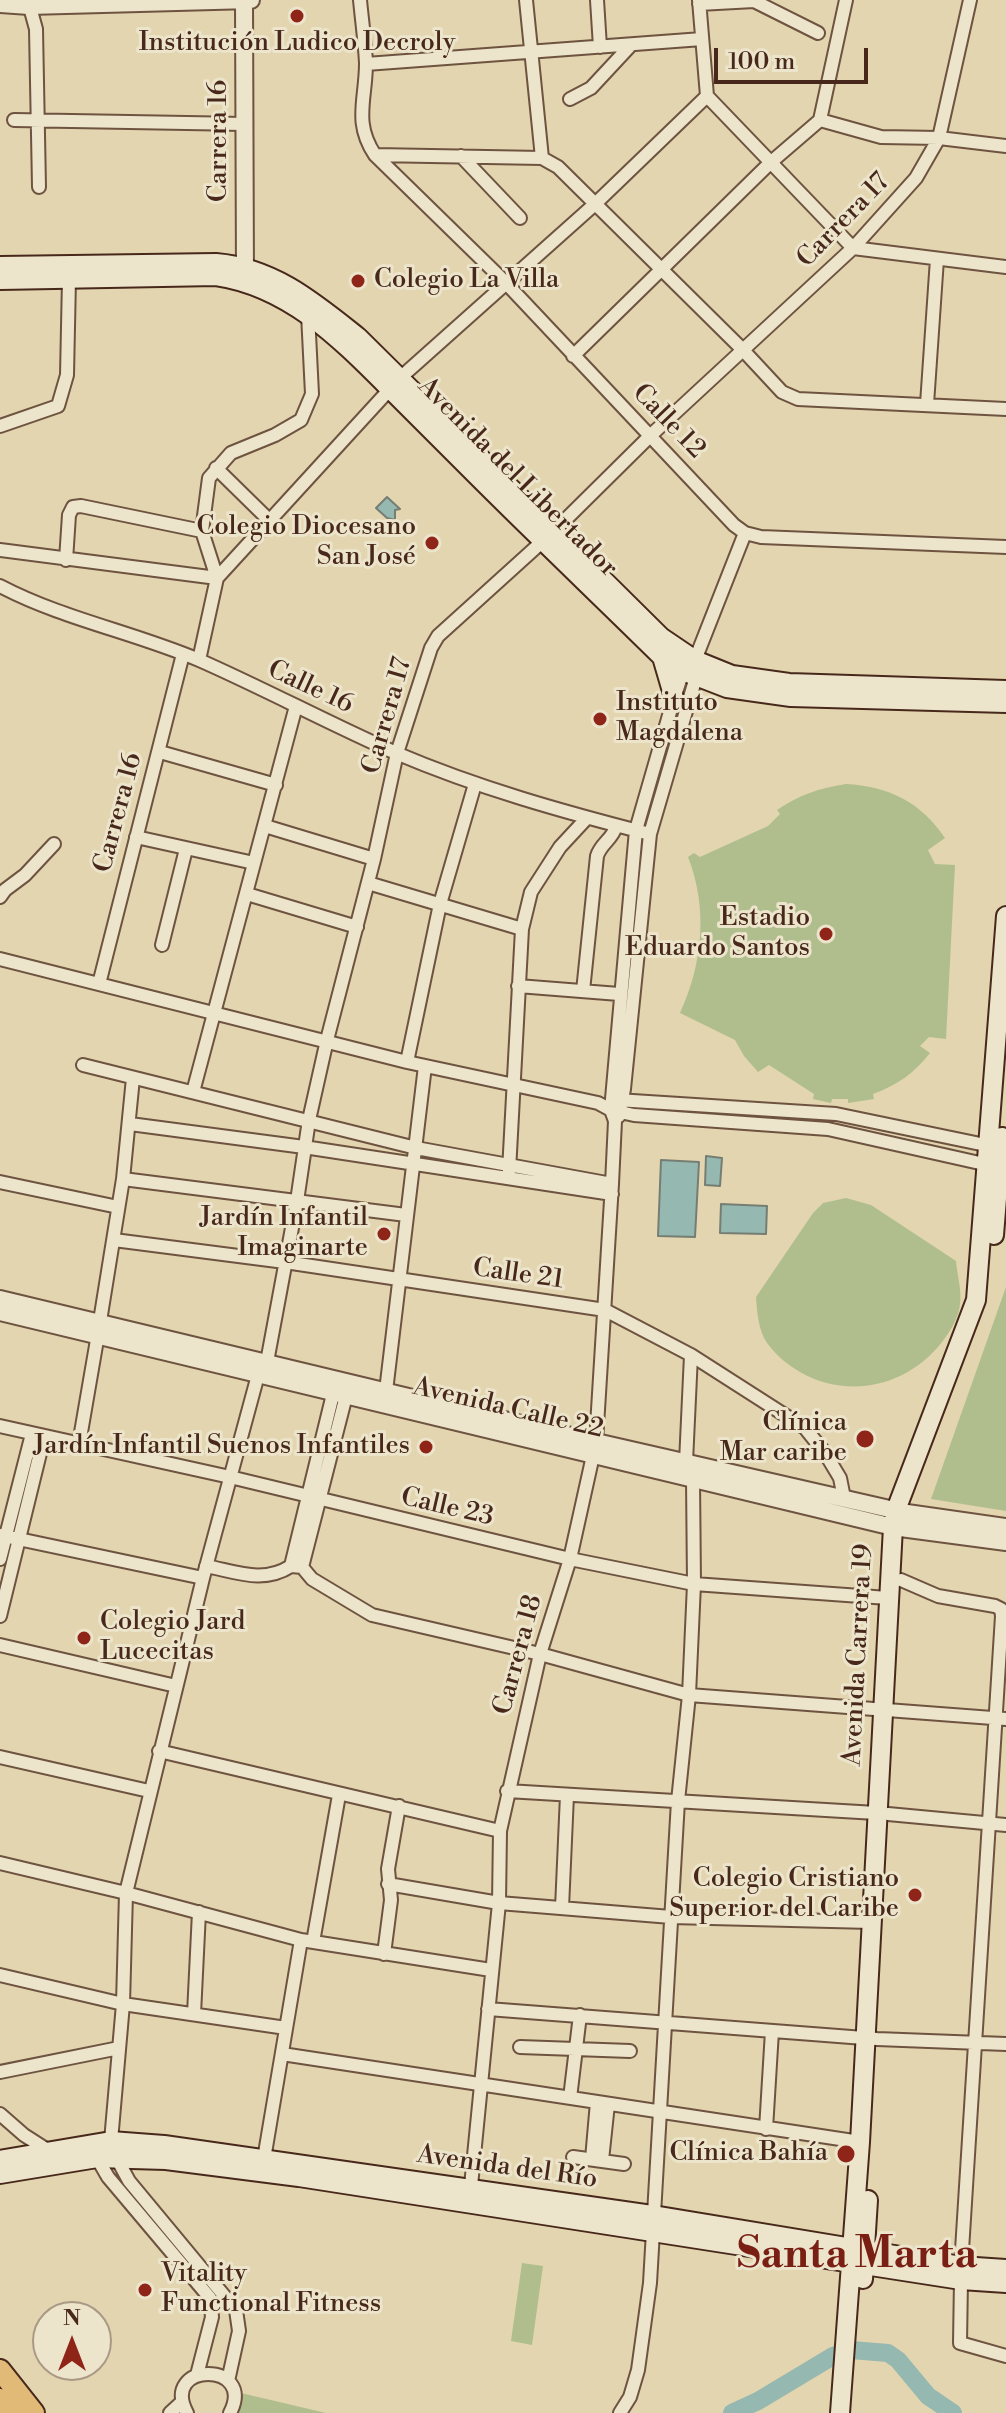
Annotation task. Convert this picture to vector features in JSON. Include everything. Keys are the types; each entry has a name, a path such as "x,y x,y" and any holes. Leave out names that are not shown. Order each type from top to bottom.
{"main road":[{"name":"Avenida del Libertador","path":"0,266 216,263 275,279 316,304 358,337 395,384"},
{"name":"Avenida del Libertador","path":"0,280 245,273 308,314 395,384 548,536 662,657 727,688 791,697 1006,703"},
{"name":"Avenida del Libertador","path":"548,536 661,637 691,669 789,683 1006,690"},
{"path":"662,657 674,698"},
{"name":"Avenida Carrera 19","path":"995,1157 1006,916"},
{"name":"Avenida Carrera 19","path":"888,1709 888,1598 900,1520 976,1300 1006,1086"},
{"name":"Avenida Carrera 19","path":"846,2412 853,2341 888,1709 901,1580 900,1520"},
{"name":"Avenida Carrera 19","path":"858,2255 860,2142 871,2039 871,1922 882,1813"},
{"name":"Avenida del Río","path":"0,2160 49,2151 108,2152 166,2160 263,2166 858,2255 1006,2283"},
{"name":"Avenida del Río","path":"0,2174 108,2152"},
{"name":"Avenida del Río","path":"961,2273 1006,2269"},
{"path":"0,2370 34,2413"},
{"path":"0,2399 11,2413"}],"street":[{"path":"360,0 366,64 361,123 365,140 375,155 542,158 558,167 782,392 798,399 1006,409"},
{"path":"526,0 542,158"},
{"path":"597,0 600,47"},
{"path":"573,356 770,163 820,120 846,0"},
{"path":"939,138 970,0"},
{"path":"0,4 246,1"},
{"name":"Carrera 16","path":"245,273 246,1"},
{"path":"818,33 754,1 699,2 707,96 853,248 1006,267"},
{"path":"29,3 36,29 39,187"},
{"path":"366,64 702,39"},
{"path":"570,99 591,88 631,45"},
{"path":"217,578 395,384 595,204 707,96"},
{"path":"14,120 244,124"},
{"path":"820,120 881,137 939,138 1006,146"},
{"name":"Carrera 17","path":"108,2152 123,2004 126,1893 204,1572 262,1369 297,1201 309,1120 397,753 431,648 438,636 853,248 916,178 939,138"},
{"name":"Calle 12","path":"375,155 505,282 734,525 745,533"},
{"path":"461,156 520,218"},
{"path":"927,404 937,259"},
{"path":"0,426 58,406 67,375 69,279"},
{"path":"199,660 217,578 202,531 209,478 231,453 275,435 301,420 312,394 308,314"},
{"path":"216,468 270,521"},
{"path":"66,560 69,515 73,507 81,506 202,531"},
{"path":"745,533 761,537 1006,547"},
{"name":"Carrera 18","path":"616,1109 650,834 691,669 745,533"},
{"path":"0,550 217,578"},
{"name":"Calle 16","path":"0,586 33,604 199,660 397,753 475,784 586,819 650,834"},
{"name":"Carrera 16","path":"99,984 183,654"},
{"name":"Carrera 18","path":"470,2196 499,1903 500,1831 540,1654 570,1559 595,1448 612,1189 619,994 636,830 674,698 691,669"},
{"path":"193,1092 296,706"},
{"path":"160,752 276,785"},
{"path":"407,1062 440,904 475,784"},
{"path":"509,1178 522,929 531,892 560,847 586,819"},
{"path":"265,826 374,859"},
{"path":"583,991 597,856 610,840 616,826"},
{"path":"136,837 254,863"},
{"path":"0,897 54,844"},
{"path":"162,945 186,849"},
{"path":"368,883 522,929"},
{"path":"247,894 357,927"},
{"path":"0,959 407,1062 598,1103 634,1115 828,1129 995,1157"},
{"path":"518,986 619,994"},
{"path":"83,1065 416,1148 510,1164 612,1189"},
{"path":"386,1391 425,1066"},
{"path":"79,1444 123,1179 133,1078"},
{"path":"616,1109 836,1114 995,1157"},
{"path":"130,1124 509,1178 612,1189"},
{"path":"123,1179 406,1215"},
{"path":"0,1182 118,1207"},
{"name":"Calle 21","path":"114,1240 605,1310 691,1355 805,1428 840,1478 844,1498"},
{"name":"Avenida Calle 22","path":"0,1299 99,1328 262,1369 595,1448 686,1462 844,1498 900,1520 1006,1527"},
{"name":"Avenida Calle 22","path":"0,1312 99,1328"},
{"path":"686,1462 691,1355"},
{"path":"297,1566 341,1387"},
{"name":"Avenida Calle 22","path":"341,1387 386,1391 595,1448 693,1479 1006,1542"},
{"name":"Calle 23","path":"0,1426 230,1477 570,1559 694,1584 888,1598"},
{"path":"0,1559 38,1435"},
{"path":"620,2413 630,2397 638,2370 646,2320 662,2112 664,2021 678,1801 689,1695 694,1584 693,1479"},
{"path":"8,1536 204,1572 262,1577 297,1566"},
{"path":"0,1616 8,1536"},
{"path":"297,1566 312,1579 372,1615 540,1654 689,1695 1001,1718"},
{"path":"901,1580 938,1596 995,1606 1001,1609 1002,1616 1001,1718 989,1825 961,2273 960,2343 1006,2356"},
{"path":"0,1645 176,1686"},
{"path":"159,1751 500,1831"},
{"path":"0,1757 149,1791"},
{"path":"507,1791 882,1813 1006,1825"},
{"path":"263,2166 286,2028 339,1795"},
{"path":"562,1908 567,1795"},
{"path":"384,1954 391,1900 388,1869 399,1806"},
{"path":"0,1863 307,1941 491,1970"},
{"path":"388,1884 499,1903 671,1917 871,1922"},
{"path":"194,2014 199,1912"},
{"path":"0,1975 123,2004 286,2028"},
{"path":"488,2009 871,2039 1006,2044"},
{"path":"570,2098 580,2015"},
{"path":"766,2129 772,2031"},
{"path":"520,2047 630,2051"},
{"path":"0,2072 119,2048"},
{"path":"282,2054 860,2142"},
{"path":"597,2160 602,2103"},
{"path":"0,2114 49,2151"},
{"path":"108,2152 108,2177 210,2298 212,2317 197,2375 185,2386 184,2408 170,2413"},
{"path":"108,2152 236,2310 239,2331 228,2381"},
{"path":"573,2157 624,2164"},
{"path":"197,2375 213,2373 228,2381 234,2394 230,2413"}],"green space":[{"name":"Estadio Eduardo Santos","path":"846,784 889,792 914,806 936,825 945,838 928,850 935,864 955,865 946,1039 929,1037 920,1046 930,1053 924,1060 898,1082 873,1094 874,1099 848,1103 848,1099 832,1099 831,1103 813,1099 814,1094 769,1065 758,1072 735,1040 680,1013 694,975 700,935 698,896 688,857 694,853 700,857 768,826 780,814 777,810 801,796"},
{"path":"846,1198 871,1205 956,1261 960,1293 954,1324 928,1357 895,1378 877,1384 838,1385 800,1372 767,1343 758,1318 756,1297 813,1213 823,1203"},
{"path":"1006,1287 1006,1511 931,1499"},
{"path":"522,2263 543,2266 532,2345 511,2341"},
{"path":"241,2393 326,2413 237,2413"}],"water":[{"path":"387,497 400,509 395,510 395,520 387,518 376,508"},
{"path":"706,1156 722,1158 720,1186 705,1185"},
{"path":"661,1160 699,1162 695,1237 658,1236"},
{"path":"721,1204 767,1206 766,1234 720,1233"}],"waterway":[{"path":"732,2413 833,2356 851,2350 888,2353 898,2360 928,2396 953,2413"}],"place":[{"name":"Institución Ludico Decroly","path":"297,16"},
{"name":"Colegio La Villa","path":"358,281"},
{"name":"Colegio Diocesano San José","path":"432,543"},
{"name":"Instituto Magdalena","path":"600,719"},
{"name":"Estadio Eduardo Santos","path":"826,934"},
{"name":"Jardín Infantil Imaginarte","path":"384,1234"},
{"name":"Clínica Mar caribe","path":"865,1439"},
{"name":"Jardín Infantil Suenos Infantiles","path":"426,1447"},
{"name":"Colegio Jard Lucecitas","path":"84,1638"},
{"name":"Colegio Cristiano Superior del Caribe","path":"915,1895"},
{"name":"Clínica Bahía","path":"846,2154"},
{"name":"Vitality Functional Fitness","path":"145,2290"}],"district":[{"name":"Santa Marta","path":"857,2257"}]}
